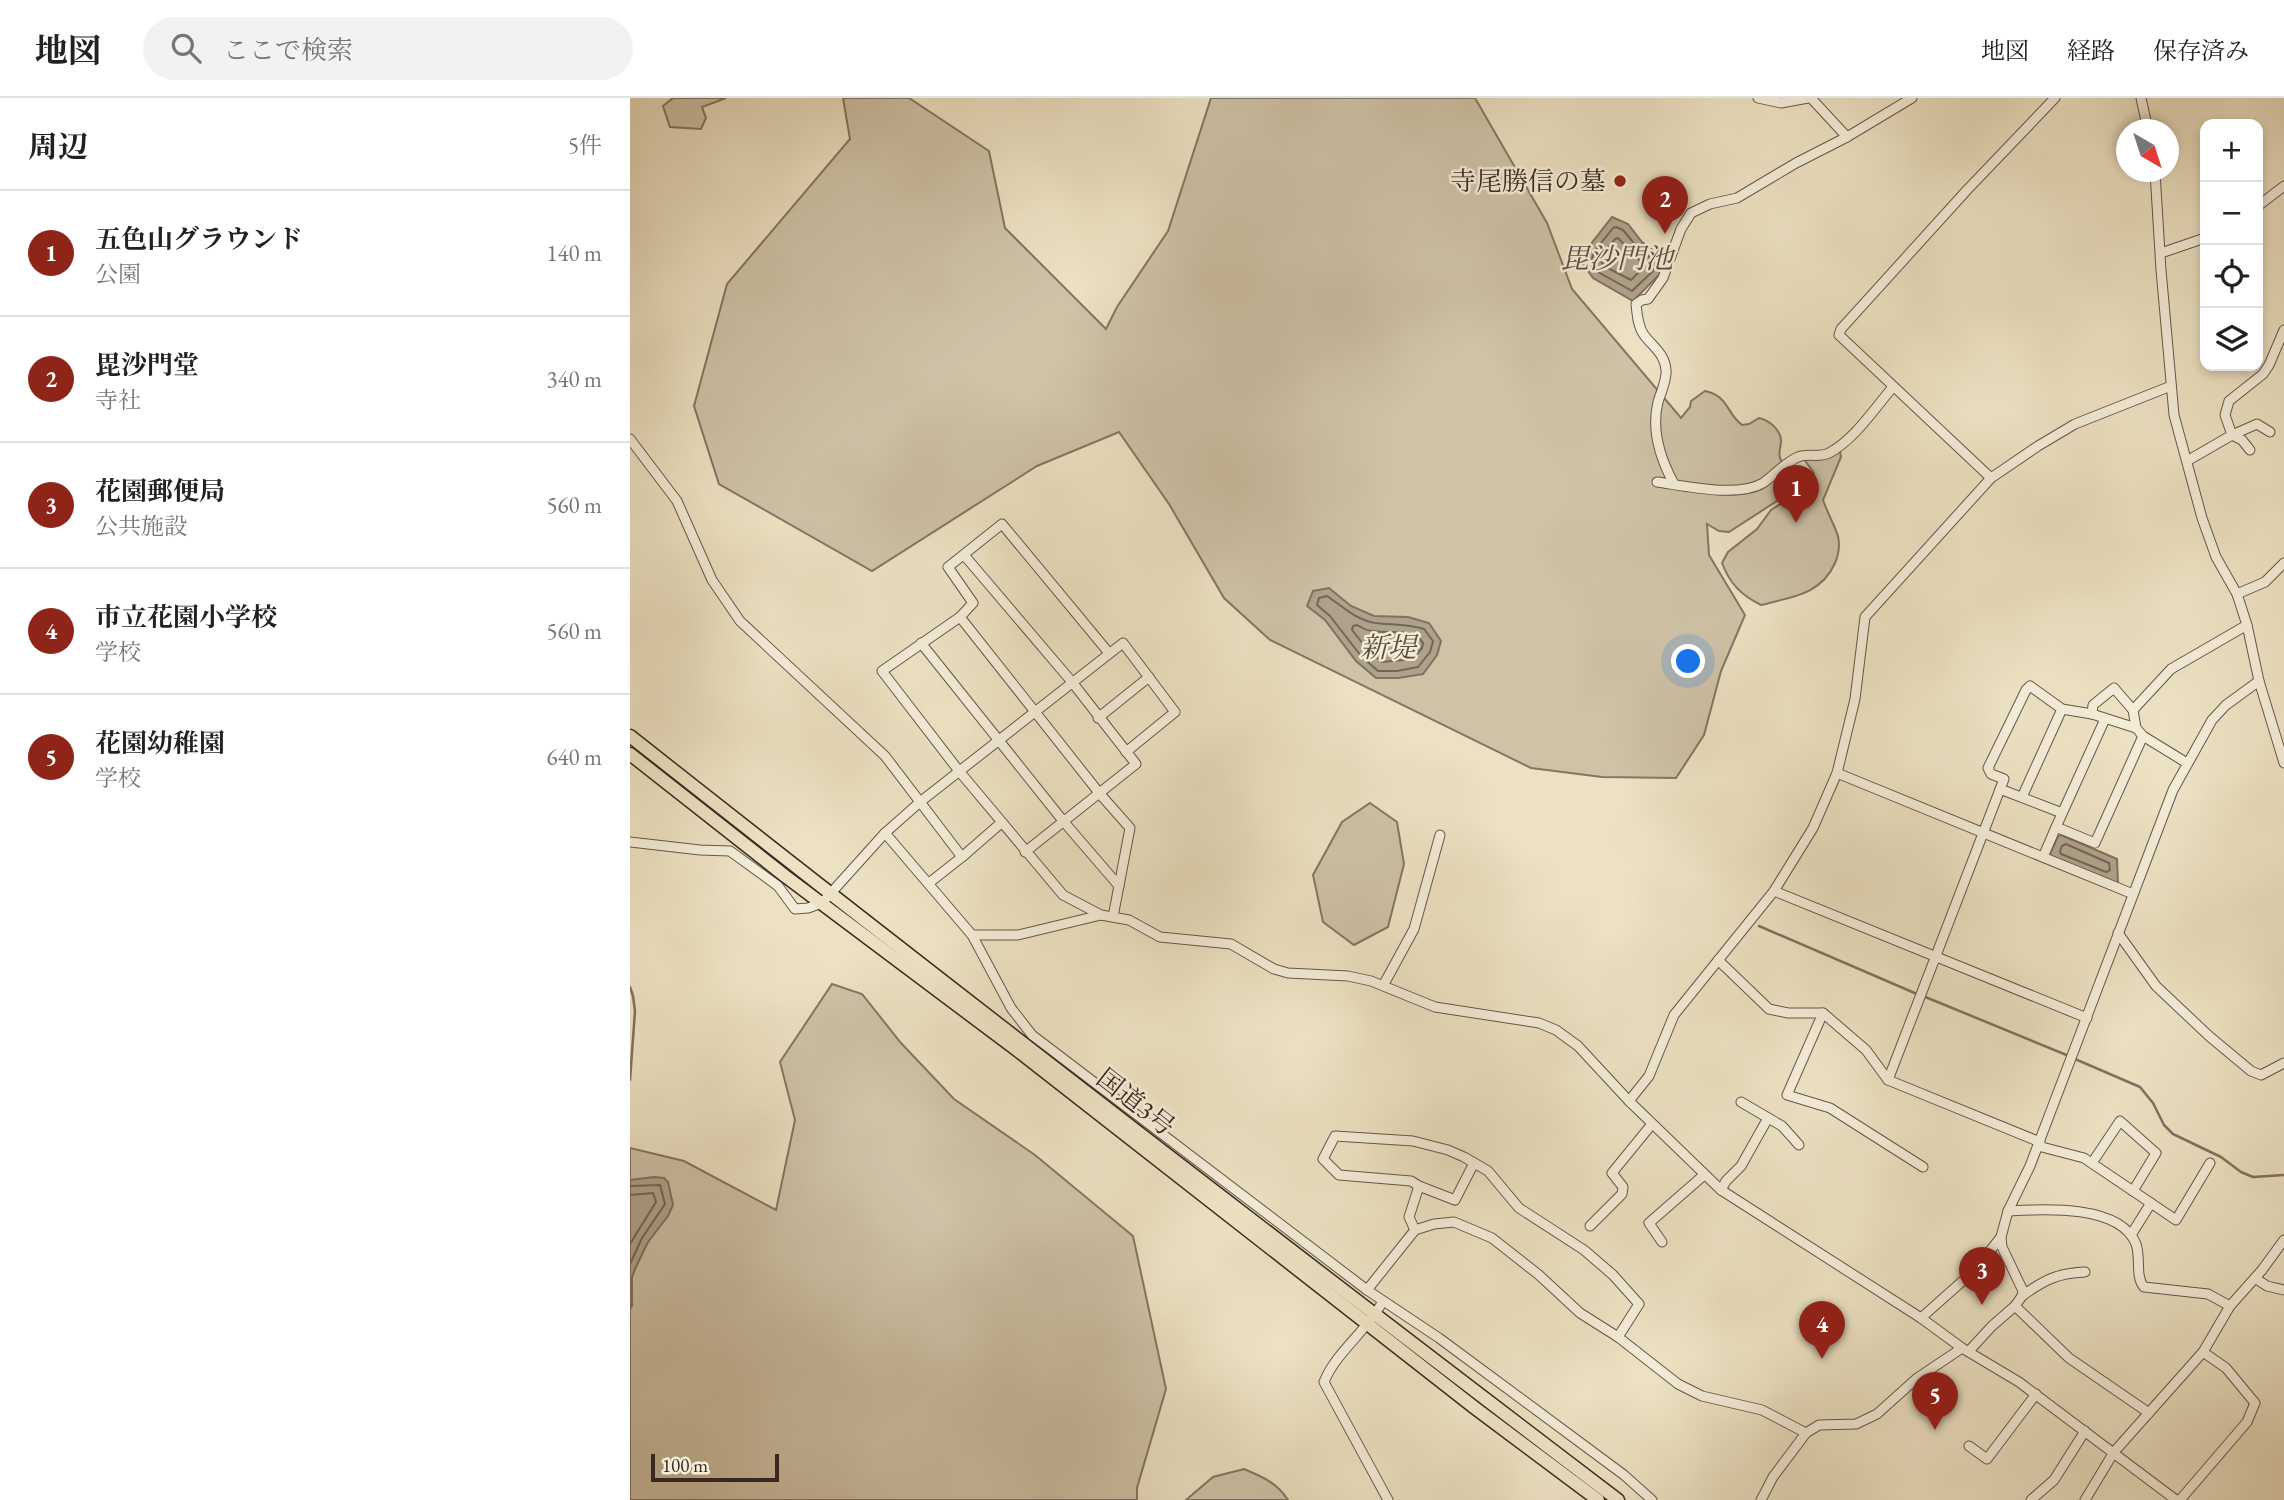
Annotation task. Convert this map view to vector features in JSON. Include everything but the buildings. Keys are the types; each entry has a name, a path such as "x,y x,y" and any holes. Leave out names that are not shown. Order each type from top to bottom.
{"highway":[{"name":"国道3号","path":"630,736 826,899"},
{"name":"国道3号","path":"630,754 826,899 1372,1320 1598,1500"},
{"name":"国道3号","path":"1372,1320 1618,1500"}],"street":[{"path":"1758,98 1781,103 1810,98 1847,137"},
{"path":"1674,484 1659,449 1656,414 1667,372 1663,356 1643,334 1636,304 1648,299 1663,278 1681,229 1690,213 1710,204 1737,198 1912,98"},
{"path":"1992,478 1839,335 1841,329 1967,190 2055,98"},
{"path":"2141,98 2146,119"},
{"path":"2156,182 2174,415 2202,518 2216,557 2237,594 2247,625 2259,681 2284,763"},
{"path":"2263,202 2284,186"},
{"path":"2161,253 2200,240"},
{"path":"2250,450 2242,440 2232,435 2225,415 2229,401 2263,374 2284,330"},
{"path":"1629,1101 1649,1076 1674,1015 1774,891 1813,828 1837,773 1854,699 1865,617 1992,478 2074,424 2171,386"},
{"path":"1657,482 1738,490 1752,488 1801,455 1827,455 1850,437 1893,387"},
{"path":"2186,461 2257,424 2270,432"},
{"path":"630,439 677,501 712,580 740,621 885,756 962,857"},
{"path":"1109,653 1002,524 948,567 974,603 960,617 882,671 959,771 1063,895 1101,915 1129,919 1160,937 1231,944 1273,969 1287,973 1348,976 1384,984 1403,995 1435,1007 1539,1023 1556,1030 1578,1046 1629,1101 1721,1190 1922,1318 2035,1394 2178,1500 2247,1422 2255,1403 2225,1368 2203,1352"},
{"path":"964,555 1072,682 1136,764 1026,852"},
{"path":"2237,594 2265,582 2284,563"},
{"path":"960,617 1130,828 1113,917"},
{"path":"2133,710 2171,669 2247,625"},
{"path":"921,643 1064,822 1119,886"},
{"path":"630,842 730,851 778,886 795,909 808,908 826,899 885,833 920,802 1123,643 1175,712 1126,752"},
{"path":"1098,718 1149,677"},
{"path":"2022,1296 2023,1291 2001,1247 2008,1211 2039,1144 2173,790 2212,720 2226,705 2259,681"},
{"path":"1888,1080 2004,779 1991,774 1988,768 2026,690 2030,686 2062,709 2092,714 2136,728"},
{"path":"2092,714 2093,705 2114,688 2133,710 2136,728 2143,736 2187,763"},
{"path":"2022,797 2062,709"},
{"path":"2043,857 2105,719"},
{"path":"2056,827 2095,843 2143,736"},
{"path":"1837,773 2133,894"},
{"path":"2000,789 2062,813"},
{"path":"929,883 1002,823"},
{"path":"885,833 972,935 1011,1009 1032,1035 1367,1290 1439,1338 1624,1475 1651,1500"},
{"path":"1384,984 1413,929 1440,835"},
{"path":"1774,891 2087,1018"},
{"path":"972,935 1018,935 1101,915"},
{"path":"2118,933 2156,986 2251,1071 2261,1075 2284,1063"},
{"path":"1718,960 1769,1009 1788,1013 1823,1013 1866,1051 1888,1080 2039,1144 2084,1158 2176,1220 2210,1163"},
{"path":"1823,1013 1787,1095 1830,1108 1923,1167"},
{"path":"1741,1102 1782,1126 1799,1145"},
{"path":"1721,1190 1741,1166 1769,1118"},
{"path":"2092,1163 2120,1121 2156,1153 2133,1191"},
{"path":"1590,1226 1622,1194 1622,1187 1612,1173 1652,1124"},
{"path":"1474,1163 1455,1200 1411,1181 1339,1175 1323,1159 1335,1136 1413,1141 1448,1150 1474,1163 1488,1171 1519,1208 1584,1250 1639,1304 1618,1336"},
{"path":"1662,1242 1649,1223 1704,1175"},
{"path":"1415,1230 1409,1217 1419,1186"},
{"path":"2131,1235 2151,1203"},
{"path":"2008,1211 2069,1211 2102,1217 2121,1226 2131,1235 2139,1258 2139,1279 2144,1287 2208,1294 2230,1306"},
{"path":"1367,1290 1415,1230 1454,1222 1492,1238 1539,1275 1580,1313 1618,1336 1678,1384 1702,1396 1762,1410 1806,1433"},
{"path":"1922,1318 1975,1270 2001,1237"},
{"path":"2085,1500 2114,1452 2203,1352 2230,1306 2284,1240"},
{"path":"1760,1500 1773,1477 1806,1433 1819,1425 1856,1424 1877,1414 1916,1379 1966,1350 2015,1306 2022,1296 2039,1284 2064,1273 2085,1272"},
{"path":"2255,1278 2267,1286 2284,1290"},
{"path":"1383,1301 1372,1320 1354,1339 1324,1382 1388,1500"},
{"path":"2015,1306 2069,1358 2149,1413"},
{"path":"1969,1446 1987,1459 2035,1394"},
{"path":"2031,1500 2054,1480 2085,1432"}],"shaded area":[{"path":"673,98 726,98 702,107 706,118 701,129 670,127 663,106"},
{"path":"843,98 909,98 989,151 1005,228 1106,329 1117,307 1168,231 1211,98 1475,98 1547,223 1572,289 1681,418 1690,407 1691,401 1705,391 1719,397 1742,425 1759,418 1774,426 1780,437 1780,458 1797,488 1729,532 1719,531 1707,524 1709,555 1745,615 1721,671 1704,735 1676,778 1602,777 1531,768 1270,640 1224,598 1169,504 1119,432 1037,466 872,571 719,484 694,406 727,284 850,139"},
{"path":"1839,446 1841,457 1823,500 1838,536 1835,563 1822,582 1813,588 1794,597 1761,605 1737,588 1722,563 1728,552 1757,529 1771,510 1807,487 1814,473 1801,455 1827,455"},
{"path":"1370,803 1397,822 1404,864 1388,927 1354,945 1323,922 1313,875 1342,822"},
{"path":"832,984 862,994 901,1043 954,1099 1035,1155 1133,1236 1166,1389 1137,1488 1137,1500 630,1500 630,1148 684,1161 776,1210 795,1120 780,1062"},
{"path":"1244,1469 1269,1481 1288,1500 1186,1500 1213,1477"}],"water":[{"name":"毘沙門池","path":"1612,217 1628,224 1642,242 1666,260 1659,275 1633,301 1593,278 1583,264 1587,249"},
{"name":"新堤","path":"1329,588 1351,606 1374,616 1408,617 1429,623 1441,641 1437,655 1423,674 1376,678 1356,661 1325,620 1307,606 1313,591"},
{"path":"2058,836 2117,859 2118,884 2049,856"},
{"path":"664,1178 668,1182 673,1205 648,1242 635,1269 630,1309 630,1180"}],"waterway":[{"path":"1759,926 1917,994"},
{"path":"630,987 635,1011 630,1080"},
{"path":"1923,996 2069,1056"},
{"path":"2075,1059 2140,1087 2153,1103 2164,1125 2173,1134 2221,1157 2241,1172 2253,1177 2284,1175"}],"place":[{"name":"寺尾勝信の墓","path":"1620,181"},
{"name":"毘沙門堂","path":"1665,234"},
{"name":"五色山グラウンド","path":"1796,523"},
{"name":"花園郵便局","path":"1982,1305"},
{"name":"市立花園小学校","path":"1822,1359"},
{"name":"花園幼稚園","path":"1935,1430"}]}
